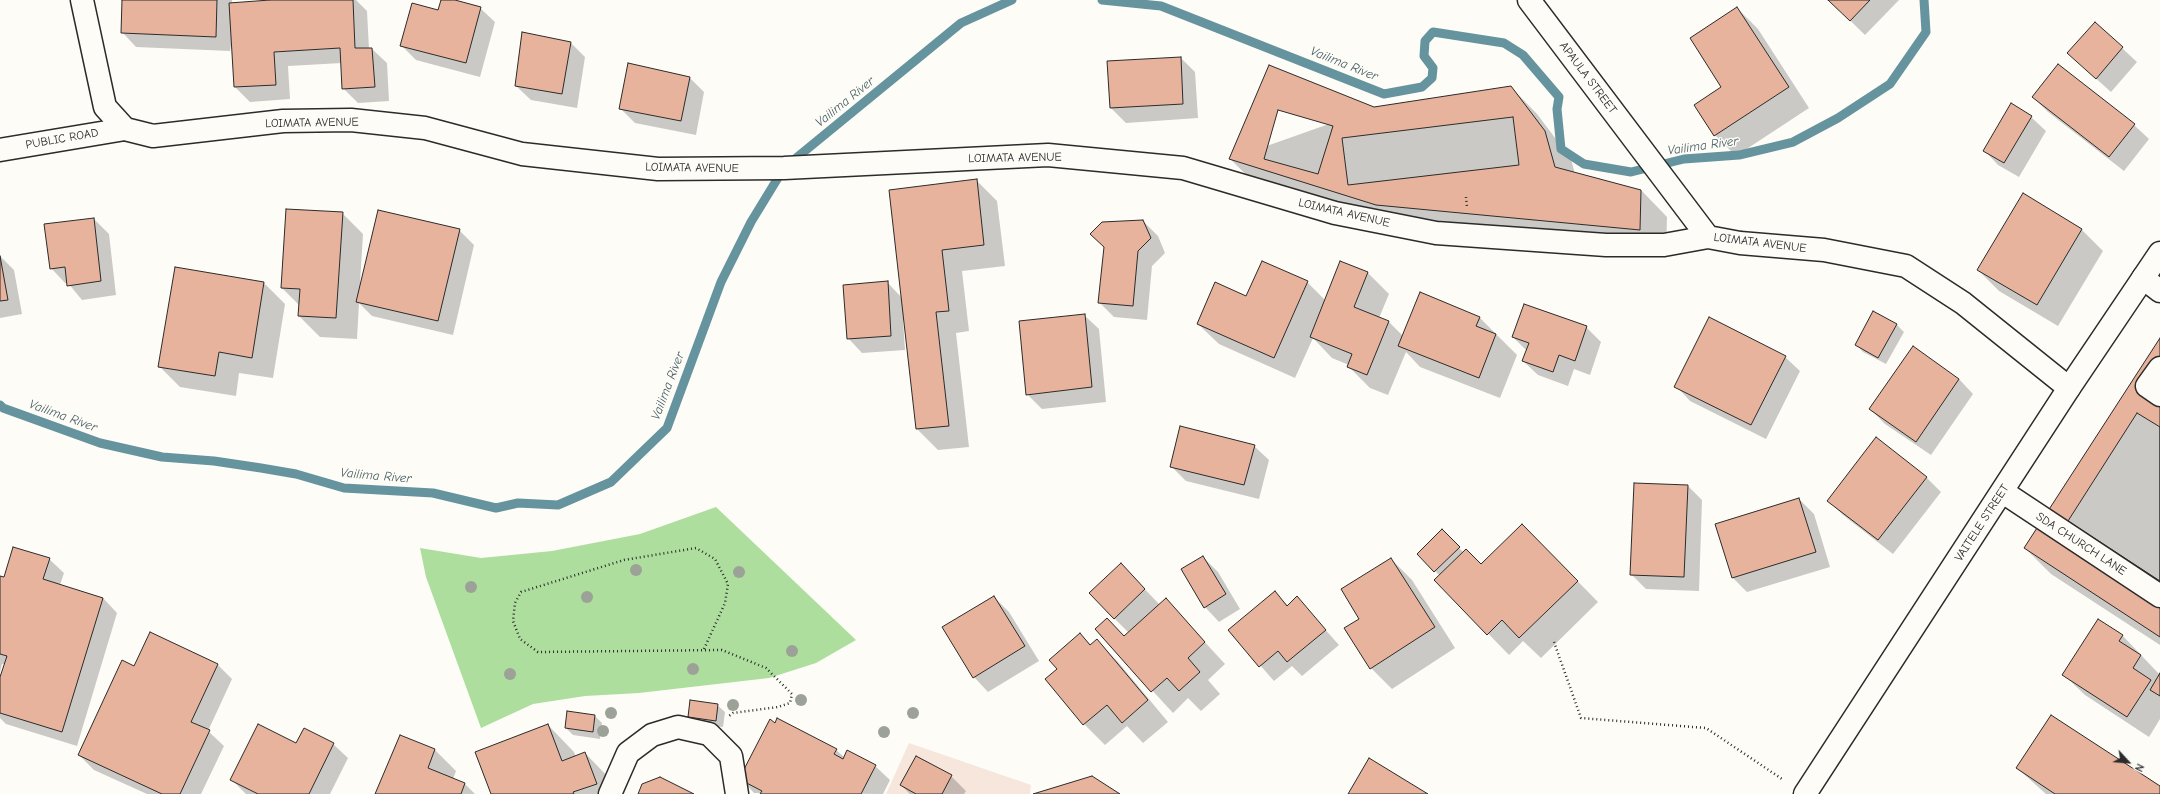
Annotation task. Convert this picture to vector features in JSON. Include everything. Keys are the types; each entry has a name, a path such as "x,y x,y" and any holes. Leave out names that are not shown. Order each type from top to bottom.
{"street":[{"path":"82,0 105,107 125,128"},
{"name":"APAULA STREET","path":"1529,0 1708,237"},
{"name":"LOIMATA AVENUE","path":"125,128 153,136 283,121 350,120 425,128 522,154 658,169 784,168 1048,155 1183,168 1334,214 1436,233 1614,245 1664,245 1708,237 1740,243 1824,250 1906,266 1963,303 2069,388"},
{"name":"PUBLIC ROAD","path":"0,150 125,128"},
{"name":"VAITELE STREET","path":"1805,794 2003,492 2069,388 2152,284 2160,253"},
{"path":"2160,368 2147,386 2160,395"},
{"name":"SDA CHURCH LANE","path":"2003,492 2160,596"},
{"path":"610,794 628,753 652,735 678,727 709,734 731,756 737,794"}],"path":[{"path":"704,649 725,603 728,584 715,559 696,548 624,560 522,592 514,603 513,620 520,638 538,652 722,650 766,668 792,694 790,703 778,708 733,713 709,734"},
{"path":"1554,642 1581,718 1706,728 1784,781"}],"shaded area":[{"path":"909,743 1031,785 1030,794 886,794"}],"green space":[{"path":"716,507 856,640 816,663 769,678 639,693 585,696 533,704 481,728 426,577 420,548 481,558 552,551 640,534"}],"building":[{"path":"122,0 217,0 216,37 121,33"},
{"path":"270,0 353,0 355,48 372,48 375,87 342,89 340,48 274,52 276,85 234,87 229,3"},
{"path":"441,0 455,0 481,7 466,63 400,46 412,3 438,10"},
{"path":"1828,0 1870,0 1850,21"},
{"path":"1737,7 1789,87 1714,136 1694,105 1721,87 1690,38"},
{"path":"2095,22 2123,47 2096,79 2067,53"},
{"path":"522,32 571,42 562,94 515,86"},
{"path":"1181,57 1183,104 1110,108 1107,61"},
{"path":"628,63 690,77 681,121 619,109"},
{"path":"2058,64 2135,124 2109,157 2032,97"},
{"path":"1269,65 1374,107 1511,86 1545,131 1555,167 1641,190 1640,230 1376,205 1229,159"},
{"path":"2011,103 2032,116 2004,163 1983,151"},
{"path":"1278,110 1333,126 1318,174 1264,159"},
{"path":"1513,117 1519,165 1348,185 1342,138"},
{"path":"977,179 984,245 942,250 949,311 936,312 949,426 916,429 889,190"},
{"path":"2023,193 2082,229 2037,305 1977,270"},
{"path":"286,209 343,212 336,318 298,316 300,289 281,288"},
{"path":"378,210 460,229 438,321 356,302"},
{"path":"94,218 101,281 67,286 65,267 50,269 44,224"},
{"path":"1143,220 1151,238 1138,251 1133,306 1098,303 1104,247 1090,234 1102,222"},
{"path":"0,256 8,300 0,301"},
{"path":"1262,261 1308,281 1274,358 1197,324 1215,282 1246,296"},
{"path":"1340,261 1368,272 1354,307 1389,321 1367,375 1347,367 1352,354 1310,337"},
{"path":"175,267 264,282 252,358 219,352 215,376 158,367"},
{"path":"888,281 891,336 847,339 843,285"},
{"path":"1420,292 1480,317 1476,326 1496,334 1479,378 1398,346"},
{"path":"1524,304 1587,326 1575,361 1559,355 1553,372 1522,361 1529,343 1512,337"},
{"path":"1873,311 1897,324 1878,358 1855,345"},
{"path":"1085,314 1092,387 1026,395 1019,321"},
{"path":"1709,317 1786,356 1751,425 1674,387"},
{"path":"2160,338 2160,637 2024,548"},
{"path":"1913,346 1959,379 1916,442 1869,409"},
{"path":"2137,413 2160,427 2160,581 2068,521"},
{"path":"1180,426 1255,445 1244,485 1170,467"},
{"path":"1876,437 1927,477 1878,540 1827,501"},
{"path":"1634,483 1688,485 1684,577 1630,575"},
{"path":"1799,498 1816,552 1732,578 1715,524"},
{"path":"1522,524 1578,581 1519,638 1502,620 1487,635 1434,580 1466,549 1481,564"},
{"path":"1442,529 1460,547 1434,572 1417,554"},
{"path":"13,547 50,558 43,579 103,598 62,732 0,713 0,677 7,656 0,654 0,576 4,577"},
{"path":"1203,556 1226,594 1204,608 1181,569"},
{"path":"1391,558 1435,627 1370,669 1344,628 1359,619 1341,589"},
{"path":"1121,563 1145,589 1114,619 1089,593"},
{"path":"1275,591 1287,606 1297,596 1326,630 1287,662 1278,651 1259,667 1228,630"},
{"path":"994,596 1025,646 973,678 942,627"},
{"path":"1166,598 1205,642 1188,658 1200,672 1179,691 1167,678 1151,692 1095,629 1107,618 1124,636"},
{"path":"2098,619 2123,635 2119,641 2141,655 2133,668 2151,680 2127,717 2062,675"},
{"path":"150,632 218,664 191,722 210,730 180,794 162,794 78,755 122,660 134,666"},
{"path":"1080,633 1090,645 1097,639 1148,700 1122,723 1107,705 1083,725 1045,679 1057,669 1049,660"},
{"path":"2160,673 2160,696 2150,690"},
{"path":"690,700 718,704 716,721 688,717"},
{"path":"567,711 595,715 593,732 565,728"},
{"path":"2051,715 2160,786 2160,794 2055,794 2016,768"},
{"path":"777,718 837,749 834,754 843,759 847,750 876,765 861,794 760,794 762,791 739,779 770,719 775,723"},
{"path":"258,724 296,743 304,728 334,743 309,794 258,794 230,780"},
{"path":"548,724 562,761 585,752 597,784 573,792 574,794 491,794 475,752"},
{"path":"400,735 435,749 428,768 465,783 461,794 375,794"},
{"path":"916,756 952,775 942,794 916,794 900,785"},
{"path":"1369,758 1428,794 1348,794"},
{"path":"1092,776 1120,794 1033,794"},
{"path":"660,777 694,794 638,794 642,784"}],"waterway":[{"name":"Vailima River","path":"0,405 3,408 100,443 162,457 214,461 261,468 296,474 344,488 433,493 496,508 518,503 558,505 611,482 667,428 721,282 751,222 784,168 961,23 1012,0"},
{"name":"Vailima River","path":"1102,0 1161,6 1384,94 1422,87 1432,78 1433,68 1424,56 1425,41 1433,32 1504,43 1523,55 1559,97 1557,109 1561,149 1584,164 1631,172 1684,159 1739,155 1793,142 1838,118 1890,84 1926,32 1924,0"}]}
